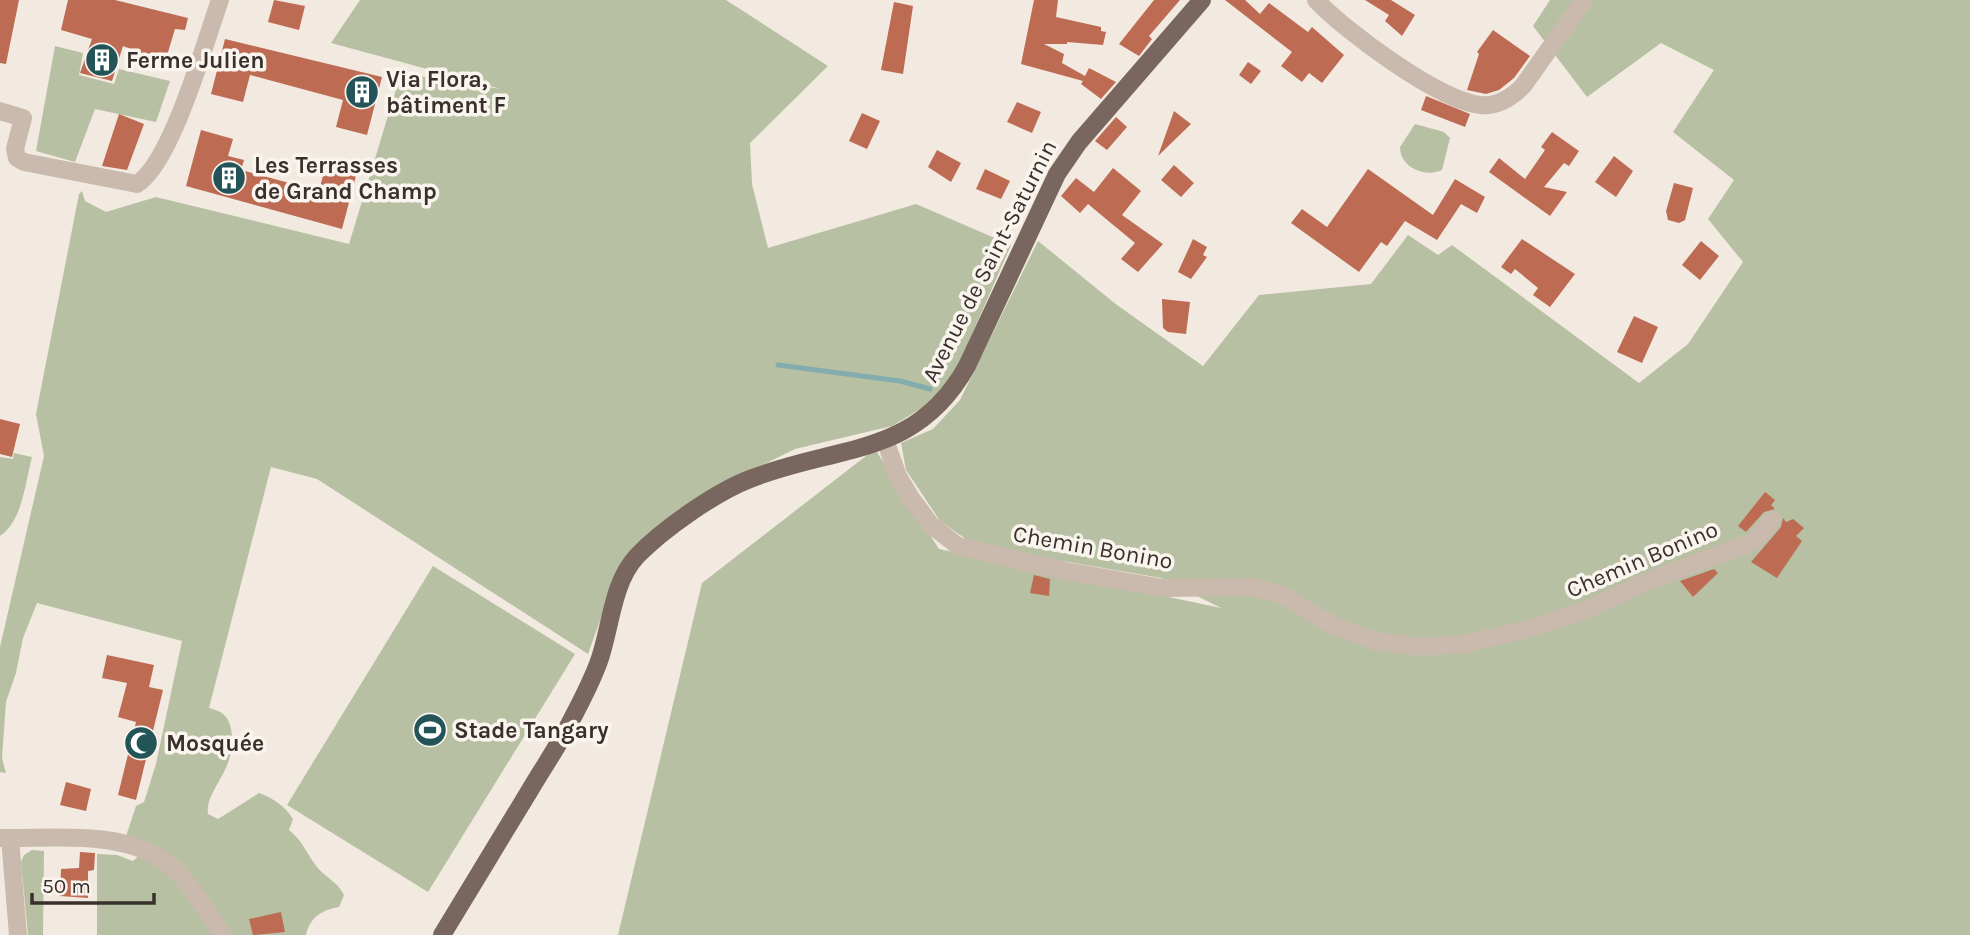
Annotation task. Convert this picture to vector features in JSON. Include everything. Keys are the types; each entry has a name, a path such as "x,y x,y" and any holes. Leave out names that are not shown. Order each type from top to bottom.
{"main road":[{"name":"Avenue de Saint-Saturnin","path":"442,935 572,719 598,663 619,587 635,558 671,526 747,480 795,463 885,440 915,426 952,394 1057,174 1079,142 1202,0"}],"street":[{"path":"0,111 23,118 15,149 17,158 24,162 137,184 153,170 165,147 220,0"},
{"path":"1319,2 1406,71 1464,101 1481,106 1513,96 1523,86 1584,0"},
{"name":"Chemin Bonino","path":"885,440 898,476 911,498 931,525 958,546 1066,571 1163,588 1251,587 1282,595 1332,625 1375,641 1420,647 1464,644 1581,612 1646,582 1753,542 1772,520"},
{"path":"18,935 5,838 112,842 150,852 180,876 223,935"}],"green space":[{"path":"360,0 726,0 828,66 750,143 752,184 768,248 916,204 1011,245 952,380 927,405 892,426 795,449 742,475 679,514 606,604 588,654 317,479 271,467 209,708 226,717 230,724 232,748 208,805 208,814 218,819 259,793 274,800 293,819 289,830 317,867 344,895 339,907 322,912 314,919 306,935 97,935 97,854 117,855 133,861 142,853 126,836 136,806 144,802 156,764 182,641 37,603 23,638 16,673 6,702 2,758 6,773 0,772 0,647 44,456 36,414 79,194 82,191 85,201 106,212 156,197 349,244 401,73 501,89 331,43"},
{"path":"1550,0 1970,0 1970,935 618,935 702,583 875,449 939,549 1221,608 1161,578 976,546 940,521 906,470 901,443 933,429 960,400 1038,241 1117,305 1203,366 1259,295 1371,284 1408,235 1438,255 1452,245 1639,383 1688,344 1743,262 1708,219 1734,180 1673,132 1714,70 1661,43 1587,97 1533,26"},
{"path":"55,46 83,53 79,75 114,84 119,69 170,81 156,122 95,109 75,162 36,151"},
{"path":"1415,124 1444,132 1450,138 1442,170 1421,172 1404,160 1400,147"},
{"path":"14,453 32,457 14,521 0,536 0,457 13,459"},
{"name":"Stade Tangary","path":"433,566 575,654 428,892 287,805"},
{"path":"32,850 44,851 43,935 28,935 21,862 24,855"}],"building":[{"path":"0,0 19,0 6,64 0,63"},
{"path":"68,0 115,0 188,18 185,30 175,29 165,62 123,46 112,81 80,73 92,39 61,30"},
{"path":"274,0 305,6 299,30 268,22"},
{"path":"1034,0 1058,0 1056,17 1101,27 1101,31 1106,32 1103,45 1067,42 1044,44 1064,54 1062,63 1085,76 1089,68 1116,82 1101,99 1081,84 1083,81 1021,64"},
{"path":"1154,0 1180,0 1149,36 1152,39 1139,56 1119,44"},
{"path":"1225,0 1245,0 1260,14 1269,3 1308,32 1312,27 1344,55 1322,83 1309,73 1302,82 1281,66 1292,52"},
{"path":"1365,0 1391,0 1415,15 1402,36 1385,21 1389,15"},
{"path":"894,2 913,6 903,74 881,70"},
{"path":"1493,30 1530,56 1514,78 1499,90 1486,94 1467,90 1479,54 1477,52"},
{"name":"Les Terrasses de Grand Champ","path":"225,39 382,77 367,135 336,127 343,100 250,75 243,102 211,94"},
{"path":"1248,62 1261,71 1251,84 1239,75"},
{"path":"1426,96 1470,114 1465,127 1421,110"},
{"path":"1017,102 1041,112 1032,133 1007,122"},
{"path":"1174,111 1191,124 1158,156"},
{"path":"862,113 880,121 867,149 849,141"},
{"path":"119,114 144,124 127,170 102,166"},
{"path":"1116,117 1127,127 1107,150 1095,141"},
{"path":"201,130 233,139 228,156 244,160 241,170 319,191 326,164 357,172 342,229 186,186"},
{"path":"1552,132 1579,151 1569,166 1564,163 1544,187 1567,192 1550,216 1489,172 1499,158 1525,179 1545,150 1541,147"},
{"path":"937,150 961,163 951,182 928,167"},
{"path":"1614,156 1633,171 1616,197 1595,182"},
{"path":"1174,165 1194,183 1181,197 1161,180"},
{"path":"1113,168 1141,191 1122,215 1163,244 1138,272 1121,259 1135,243 1088,204 1080,213 1061,196 1076,178 1094,192"},
{"path":"985,169 1010,181 1001,199 976,189"},
{"path":"1368,169 1433,215 1455,179 1485,197 1477,213 1461,204 1437,240 1405,221 1387,246 1381,242 1359,272 1291,223 1302,209 1327,227"},
{"path":"1674,183 1693,188 1685,220 1679,223 1668,220 1666,211"},
{"path":"1193,239 1207,247 1203,255 1207,257 1191,279 1178,272"},
{"path":"1522,239 1575,274 1550,307 1533,295 1538,288 1515,269 1511,274 1501,267"},
{"path":"1701,241 1719,256 1700,280 1682,265"},
{"path":"1162,299 1190,302 1186,334 1168,332 1163,328"},
{"path":"1634,316 1658,327 1642,363 1617,352"},
{"path":"0,419 20,424 12,457 0,454"},
{"path":"1765,492 1775,500 1771,505 1775,509 1764,512 1746,532 1738,526"},
{"path":"1783,518 1786,522 1793,519 1804,528 1796,536 1802,541 1777,578 1751,562 1781,527"},
{"path":"1714,569 1718,573 1693,597 1680,581"},
{"path":"1034,575 1050,579 1049,596 1030,593"},
{"name":"Mosquée","path":"107,655 154,665 149,687 163,690 136,800 118,795 136,722 118,717 127,683 102,678"},
{"path":"66,782 91,789 86,811 60,805"},
{"path":"80,852 95,853 94,870 88,871 88,898 60,896 61,869 79,868"},
{"path":"281,912 285,932 253,935 249,919"}],"waterway":[{"path":"778,365 900,381 930,389"}],"place":[{"name":"Ferme Julien","path":"102,60"},
{"name":"Via Flora, bâtiment F","path":"362,92"},
{"name":"Les Terrasses de Grand Champ","path":"229,178"},
{"name":"Stade Tangary","path":"430,730"},
{"name":"Mosquée","path":"141,743"}]}
